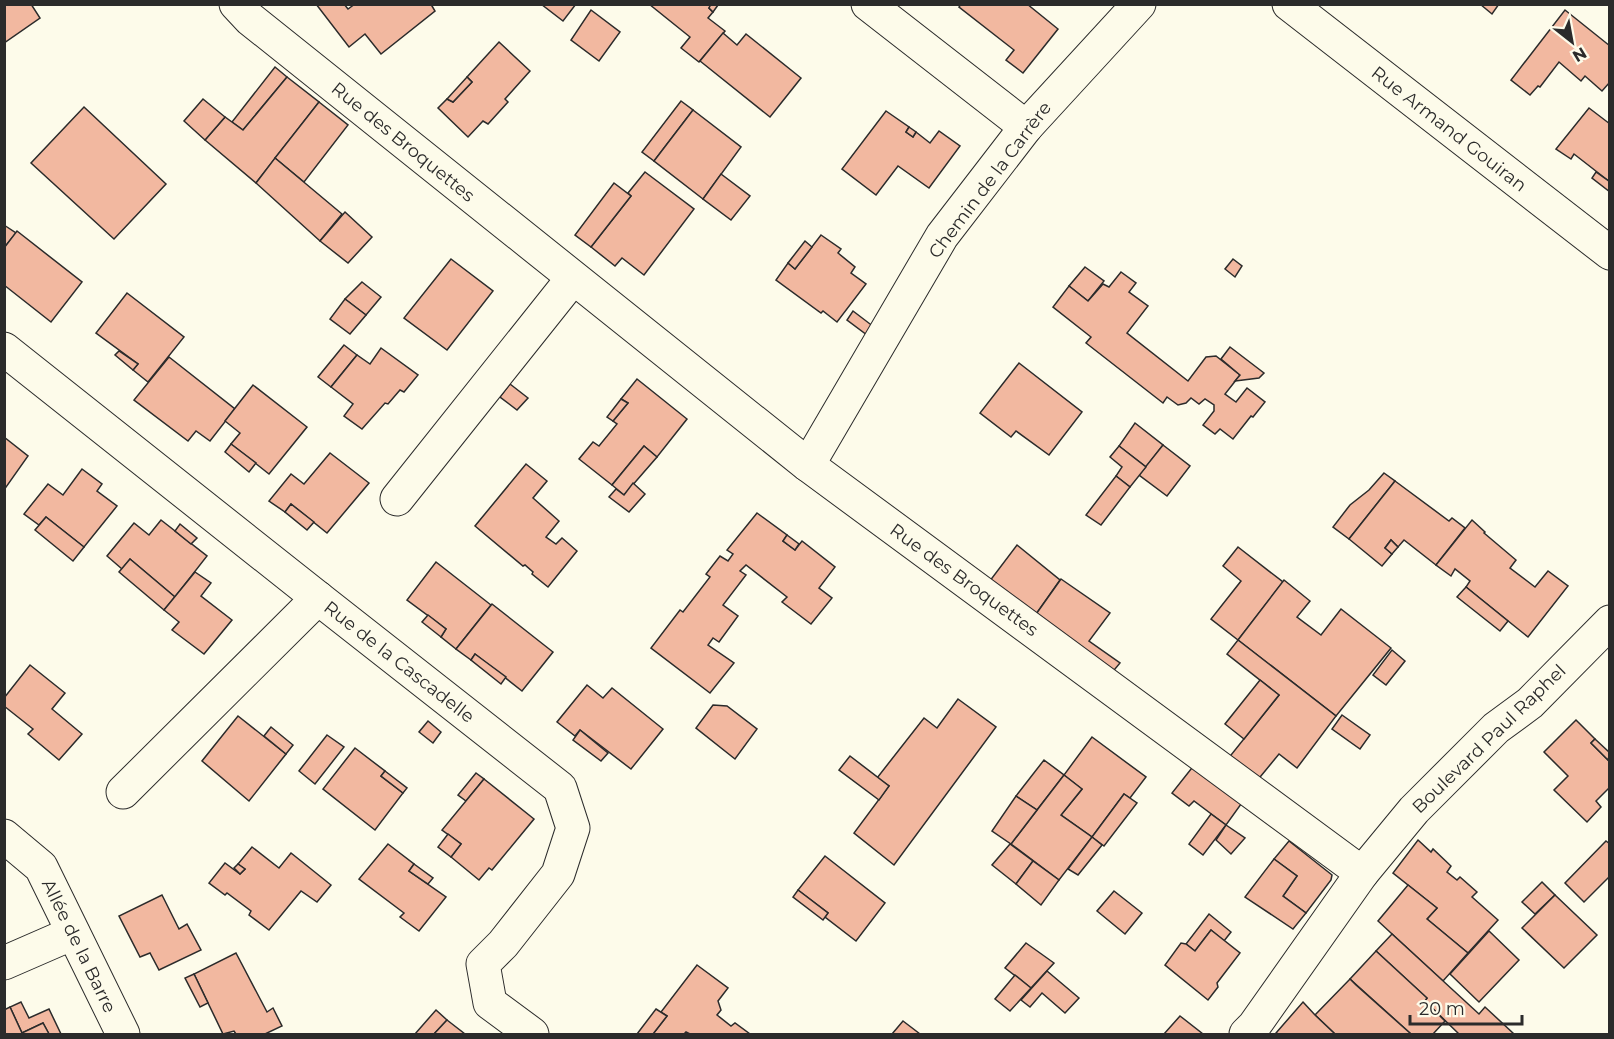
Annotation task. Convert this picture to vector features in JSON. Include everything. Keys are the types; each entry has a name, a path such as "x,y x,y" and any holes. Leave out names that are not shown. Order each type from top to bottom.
{"street":[{"name":"Rue des Broquettes","path":"236,4 250,19 808,465 1362,873"},
{"path":"868,4 1026,127"},
{"name":"Chemin de la Carrère","path":"808,465 942,236 1026,127 1139,4"},
{"name":"Rue Armand Gouiran","path":"1289,4 1610,253"},
{"path":"397,499 573,278"},
{"name":"Rue de la Cascadelle","path":"4,349 560,788 573,828 558,874 483,964 489,1003 532,1035"},
{"path":"123,792 318,598"},
{"name":"Boulevard Paul Raphel","path":"1246,1035 1362,873 1414,810 1496,728 1530,703 1610,622"},
{"name":"Allée de la Barre","path":"4,836 41,867 123,1035"},
{"path":"4,963 73,933"}],"building":[{"path":"4,4 31,4 40,18 4,43"},
{"path":"316,4 344,4 348,9 355,4 434,4 432,6 435,11 381,54 365,34 349,47"},
{"path":"541,4 576,4 563,21"},
{"path":"649,4 711,4 709,8 713,12 708,18 725,31 699,62 681,48 690,37"},
{"path":"711,4 718,5 713,12 709,8"},
{"path":"961,4 1027,4 1058,29 1023,73 1006,60 1014,50 959,7"},
{"path":"1480,4 1499,4 1492,14"},
{"path":"591,10 620,32 599,61 571,40"},
{"path":"1565,10 1610,46 1610,82 1602,91 1585,76 1581,81 1559,62 1540,87 1538,86 1530,95 1511,80"},
{"path":"723,33 737,45 746,34 801,78 770,117 700,61"},
{"path":"499,42 530,71 505,99 508,102 488,124 483,121 468,137 438,108 447,99 453,102 472,82 467,77"},
{"path":"275,67 287,77 243,130 232,122"},
{"path":"287,77 319,102 256,183 205,140 225,117 243,130"},
{"path":"467,77 472,82 453,102 447,99"},
{"path":"203,99 225,117 205,140 184,121"},
{"path":"681,101 693,110 654,161 642,152"},
{"path":"319,102 348,125 304,182 275,158"},
{"path":"84,107 166,184 114,239 31,163"},
{"path":"1589,108 1610,124 1610,182 1574,154 1571,159 1556,149"},
{"path":"693,110 741,147 703,199 654,161"},
{"path":"886,111 909,127 906,132 913,137 916,132 930,143 939,131 960,146 929,188 898,166 876,195 842,169"},
{"path":"909,127 916,132 913,137 906,132"},
{"path":"275,158 342,214 320,241 256,183"},
{"path":"645,172 694,209 644,275 622,258 615,266 591,247 631,196 628,193"},
{"path":"1596,172 1610,182 1610,192 1592,178"},
{"path":"721,174 750,196 731,220 703,199"},
{"path":"614,183 631,196 591,247 575,235"},
{"path":"345,212 372,237 348,263 320,241"},
{"path":"4,225 16,233 4,248"},
{"path":"17,231 82,282 51,322 4,285 4,248"},
{"path":"821,235 841,249 838,253 855,267 851,273 866,284 837,322 776,280 788,263 795,269"},
{"path":"805,241 812,247 795,269 788,263"},
{"path":"451,259 493,291 447,350 404,318"},
{"path":"1233,259 1242,266 1235,277 1225,269"},
{"path":"1085,267 1104,281 1088,301 1069,286"},
{"path":"1121,272 1136,283 1129,292 1148,306 1127,333 1188,381 1206,357 1216,356 1240,375 1225,394 1236,402 1247,388 1265,402 1233,439 1220,429 1215,434 1203,425 1214,411 1214,405 1205,399 1199,404 1191,398 1186,403 1178,405 1167,397 1163,403 1086,343 1091,337 1053,307 1069,286 1088,301 1103,284 1109,287"},
{"path":"362,282 381,297 366,315 345,299"},
{"path":"127,293 184,337 148,382 133,370 138,364 96,333"},
{"path":"345,299 366,315 350,334 330,319"},
{"path":"853,311 874,327 867,335 847,320"},
{"path":"344,345 357,355 331,387 318,377"},
{"path":"1230,347 1264,373 1259,378 1235,381 1240,375 1221,359"},
{"path":"381,348 418,375 404,392 400,390 388,404 385,403 362,429 344,416 353,404 331,387 357,355 370,364"},
{"path":"119,351 138,364 133,370 115,355"},
{"path":"169,357 235,409 210,441 196,431 188,441 134,400"},
{"path":"1019,363 1082,412 1049,455 1016,431 1011,437 980,413"},
{"path":"637,379 687,419 657,457 644,446 612,485 579,459 593,442 599,446 617,424 613,421 628,403 621,399"},
{"path":"510,384 528,398 517,410 500,397"},
{"path":"253,385 307,427 269,474 231,444 240,433 225,421"},
{"path":"621,399 628,403 613,421 607,417"},
{"path":"1135,423 1163,445 1146,467 1119,446"},
{"path":"4,437 28,456 4,490"},
{"path":"231,444 256,463 249,472 225,452"},
{"path":"1163,445 1190,466 1167,496 1139,475"},
{"path":"644,446 657,457 624,495 612,485"},
{"path":"1119,446 1146,467 1130,487 1116,476 1122,467 1110,457"},
{"path":"330,453 369,483 327,533 291,504 285,512 269,501 291,474 304,484"},
{"path":"526,464 547,481 533,498 559,521 546,537 556,544 562,538 577,551 548,587 525,565 523,566 475,526"},
{"path":"82,469 102,484 97,491 117,506 84,547 46,517 39,525 24,514 48,484 63,495"},
{"path":"1384,473 1395,481 1349,539 1333,527 1350,505 1369,490"},
{"path":"1116,476 1130,487 1101,525 1086,515"},
{"path":"1395,481 1449,521 1452,518 1465,528 1436,565 1404,540 1398,547 1391,540 1385,548 1392,554 1382,566 1349,539"},
{"path":"633,483 645,494 629,512 609,497 616,489 624,495"},
{"path":"291,504 314,522 307,530 285,512"},
{"path":"757,513 787,535 783,541 795,550 802,541 835,567 819,588 832,598 811,624 782,602 787,597 746,565 740,571 746,575 723,605 738,616 719,642 713,638 708,645 734,663 710,693 651,648 680,610 683,612 710,577 706,574 720,556 728,561 733,554 727,550"},
{"path":"46,517 84,547 73,561 35,530"},
{"path":"161,520 207,556 175,597 130,559 122,569 107,556 134,523 149,535"},
{"path":"1472,520 1516,560 1510,568 1535,587 1548,571 1568,586 1528,637 1466,587 1470,581 1455,569 1451,576 1436,565"},
{"path":"180,524 197,538 191,544 175,531"},
{"path":"787,535 799,544 795,550 783,541"},
{"path":"1391,540 1398,547 1392,554 1385,548"},
{"path":"1017,545 1060,580 1034,617 989,582"},
{"path":"1238,547 1283,582 1238,640 1211,619 1241,581 1223,566"},
{"path":"130,559 175,597 164,610 119,572"},
{"path":"436,562 491,605 456,649 441,637 446,629 407,600"},
{"path":"195,572 211,583 201,596 232,620 204,654 172,630 179,622 164,610"},
{"path":"1061,579 1110,613 1089,641 1120,663 1110,675 1034,617"},
{"path":"1284,580 1310,601 1297,617 1321,635 1341,609 1391,648 1336,716 1238,640"},
{"path":"1466,587 1508,621 1500,631 1457,597"},
{"path":"492,604 553,652 522,691 475,654 471,660 456,649"},
{"path":"428,615 446,629 441,637 422,622"},
{"path":"1238,640 1336,716 1297,768 1279,754 1256,782 1227,760 1279,695 1227,654"},
{"path":"1392,650 1405,661 1386,685 1373,675"},
{"path":"475,654 506,677 501,684 471,660"},
{"path":"30,665 65,693 52,709 82,734 59,760 28,734 33,729 4,706 4,698"},
{"path":"1260,680 1279,695 1244,739 1225,724"},
{"path":"587,685 603,698 612,688 663,729 631,769 580,730 575,736 557,722"},
{"path":"958,699 996,727 894,865 854,833 889,786 877,778 924,718 937,728"},
{"path":"713,705 727,706 757,729 735,759 696,728"},
{"path":"1342,715 1370,735 1360,749 1332,729"},
{"path":"238,716 286,754 249,801 202,761"},
{"path":"1576,720 1595,739 1591,743 1608,760 1610,758 1610,787 1596,801 1601,807 1587,822 1554,790 1568,776 1544,752"},
{"path":"428,721 441,732 433,743 419,732"},
{"path":"271,727 293,745 286,754 264,736"},
{"path":"580,730 608,753 601,761 573,740"},
{"path":"327,735 344,747 315,784 299,771"},
{"path":"1092,737 1146,777 1130,798 1124,794 1092,837 1061,815 1082,789 1064,775"},
{"path":"1595,739 1610,753 1608,760 1591,743"},
{"path":"355,748 385,771 381,776 403,793 375,830 323,789"},
{"path":"850,756 889,786 879,800 839,770"},
{"path":"1044,760 1064,775 1037,810 1016,796"},
{"path":"1195,764 1244,800 1226,825 1194,801 1189,806 1172,793"},
{"path":"385,771 407,788 403,793 381,776"},
{"path":"476,773 484,779 466,801 458,795"},
{"path":"1064,775 1082,789 1061,815 1092,837 1059,880 1011,844"},
{"path":"484,779 534,819 492,870 489,868 479,880 451,857 461,844 442,830"},
{"path":"1124,794 1137,803 1104,846 1092,837"},
{"path":"1016,796 1037,810 1011,844 992,831"},
{"path":"1211,814 1226,825 1203,855 1189,844"},
{"path":"1226,825 1245,838 1231,854 1216,840"},
{"path":"448,834 461,844 451,857 438,847"},
{"path":"1092,837 1102,845 1078,875 1068,869"},
{"path":"1418,840 1431,852 1433,849 1451,866 1447,872 1457,880 1460,877 1477,892 1472,897 1498,920 1468,953 1427,919 1437,908 1393,873"},
{"path":"1289,841 1332,875 1331,880 1306,913 1283,896 1297,876 1274,859"},
{"path":"1606,841 1610,844 1610,876 1584,902 1565,883"},
{"path":"388,844 414,864 409,871 446,897 419,931 400,917 404,913 359,879"},
{"path":"1010,844 1033,861 1016,884 992,865"},
{"path":"252,847 279,868 291,853 331,885 317,902 301,891 269,930 249,915 251,911 209,883 225,863 240,874 245,869 238,864"},
{"path":"825,856 885,903 856,941 825,917 828,913 798,890"},
{"path":"1274,859 1297,876 1283,896 1306,913 1293,929 1245,897"},
{"path":"1033,861 1059,880 1041,905 1016,884"},
{"path":"238,864 245,869 240,874 234,868"},
{"path":"414,864 433,878 428,884 409,871"},
{"path":"1542,882 1555,895 1535,914 1522,902"},
{"path":"1408,885 1437,908 1427,919 1468,953 1443,981 1378,921"},
{"path":"798,890 828,913 823,920 793,897"},
{"path":"1114,891 1142,913 1125,934 1097,911"},
{"path":"162,895 179,929 187,924 201,950 159,970 150,953 140,957 119,916"},
{"path":"1555,895 1597,935 1564,968 1522,928"},
{"path":"1209,914 1231,932 1224,941 1211,930 1195,951 1186,944"},
{"path":"1211,930 1240,953 1217,983 1218,987 1208,1000 1165,965 1181,943 1195,951"},
{"path":"1489,931 1519,960 1479,1002 1450,974"},
{"path":"1392,934 1479,1014 1485,1007 1514,1034 1459,1034 1425,1001 1427,998 1376,951"},
{"path":"1026,943 1054,963 1031,988 1005,968"},
{"path":"1376,951 1427,998 1425,1001 1445,1021 1433,1034 1411,1034 1350,979"},
{"path":"236,953 267,1012 273,1008 282,1026 265,1034 236,1034 234,1031 223,1034 194,974"},
{"path":"697,965 728,988 718,1001 721,1010 717,1015 731,1026 735,1023 750,1034 690,1034 686,1032 684,1034 653,1034 667,1016 661,1012"},
{"path":"1047,971 1079,998 1065,1013 1042,993 1030,1007 1021,1000"},
{"path":"194,974 208,1003 200,1007 185,978"},
{"path":"1015,975 1031,988 1010,1011 995,999"},
{"path":"1350,979 1411,1034 1335,1034 1315,1015"},
{"path":"21,1002 29,1018 49,1009 61,1034 49,1034 43,1023 22,1033 10,1007"},
{"path":"1303,1002 1315,1015 1335,1034 1276,1033"},
{"path":"10,1007 22,1033 43,1023 49,1034 4,1034 4,1010"},
{"path":"656,1009 667,1016 653,1034 637,1034"},
{"path":"436,1010 447,1020 434,1034 415,1034"},
{"path":"1180,1016 1203,1034 1164,1034"},
{"path":"447,1020 465,1034 434,1034"},
{"path":"903,1021 920,1034 892,1034"}]}
